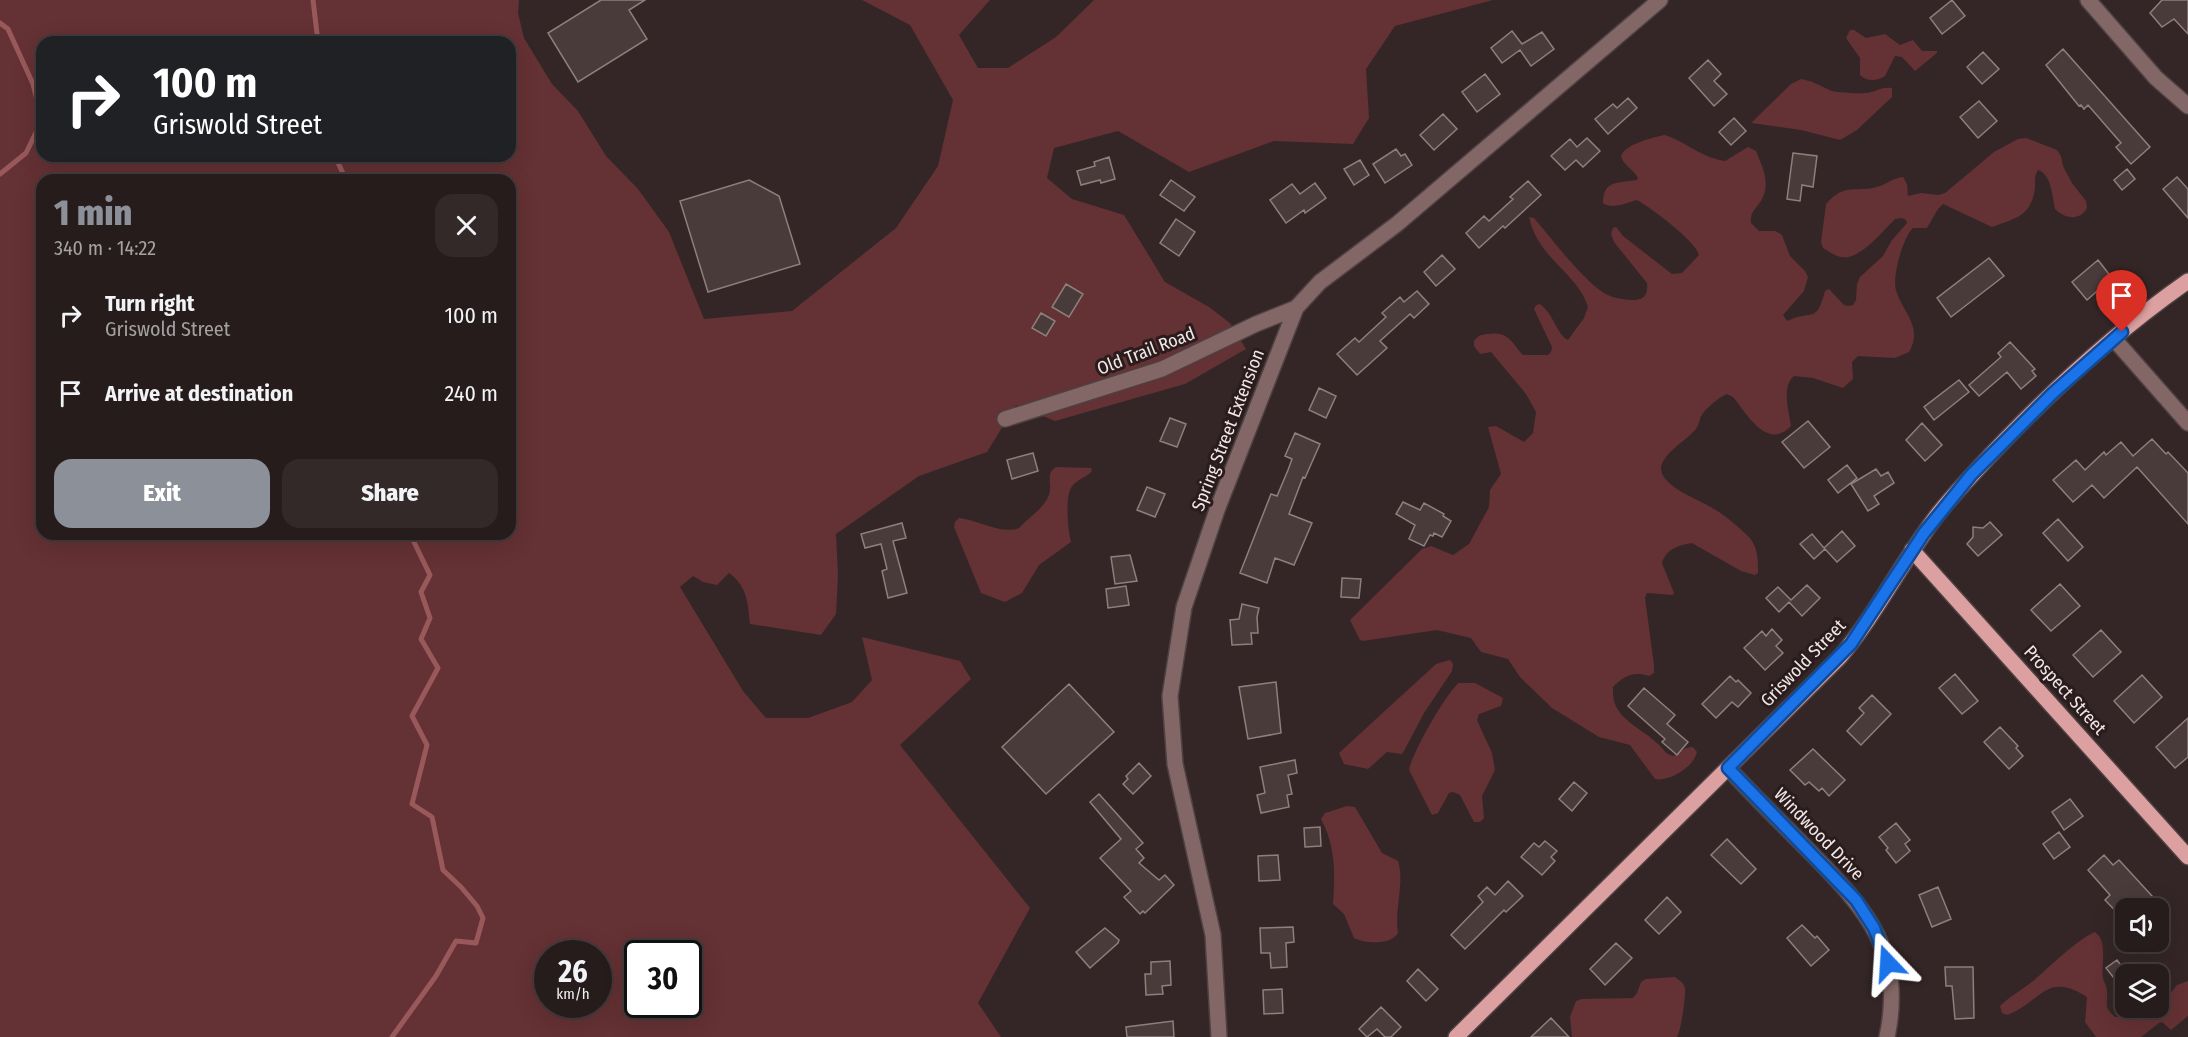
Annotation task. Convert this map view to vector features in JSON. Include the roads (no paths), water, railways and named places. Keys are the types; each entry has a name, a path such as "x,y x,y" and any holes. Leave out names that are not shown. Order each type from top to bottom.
{"main road":[{"name":"Griswold Street","path":"1456,1037 1851,644 1912,550 1971,475 2053,393 2114,339 2188,281"},
{"name":"Prospect Street","path":"1912,550 2188,856"}],"street":[{"name":"Spring Street Extension","path":"1219,1037 1213,935 1175,764 1170,696 1184,607 1217,510 1296,308 1320,282 1397,225 1660,0"},
{"path":"2088,0 2156,78 2188,106"},
{"name":"Old Trail Road","path":"1005,419 1162,369 1256,324 1296,308"},
{"path":"2114,339 2188,423"},
{"name":"Windwood Drive","path":"1728,768 1845,887 1866,913 1882,944 1892,981 1893,1000 1887,1037"}],"waterway":[{"path":"313,0 317,36"},
{"path":"0,23 8,29 33,84 36,96"},
{"path":"0,174 26,153 36,132"},
{"path":"338,162 343,174"},
{"path":"392,1037 436,976 456,941 476,943 483,918 477,906 443,870 432,817 412,804 427,745 412,716 438,668 421,639 430,618 421,592 430,575 413,540"}]}
